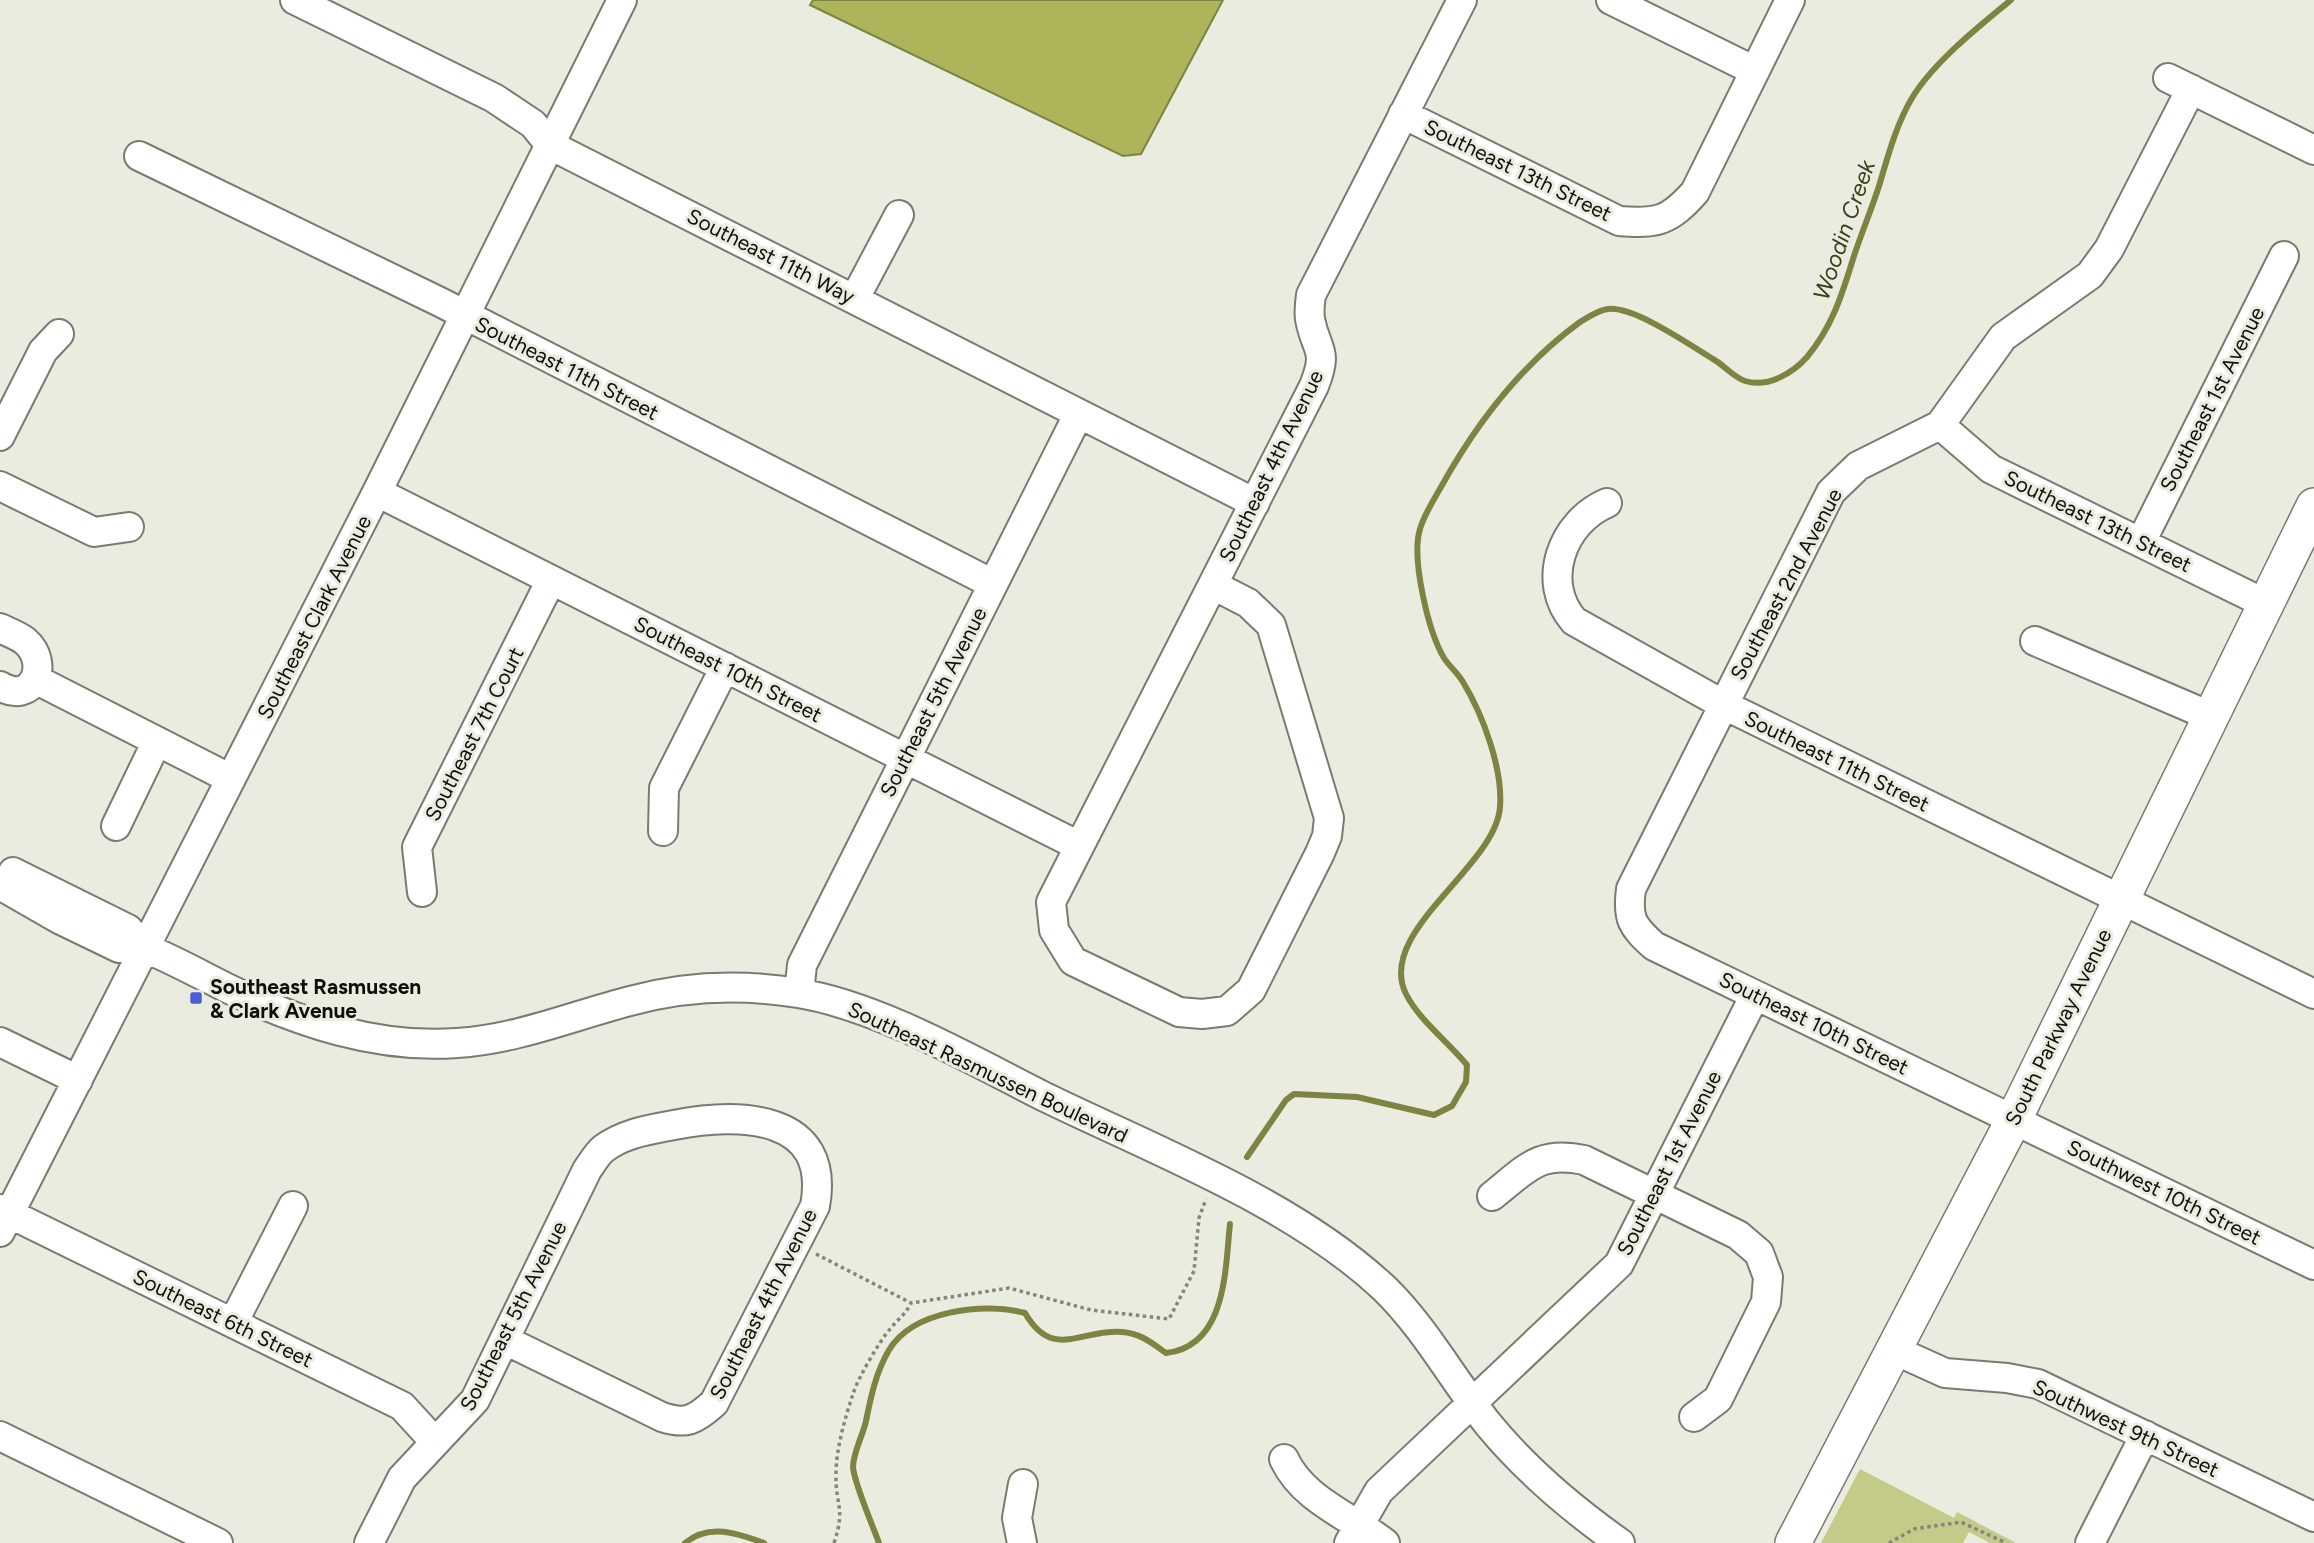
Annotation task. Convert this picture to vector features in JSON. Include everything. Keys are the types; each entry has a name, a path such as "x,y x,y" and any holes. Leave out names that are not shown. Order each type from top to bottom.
{"main road":[{"name":"South Parkway Avenue","path":"1793,1543 2014,1119 2314,506"}],"street":[{"name":"Southeast 11th Way","path":"295,0 494,98 533,124 550,145 1255,503"},
{"name":"Southeast Clark Avenue","path":"3,1218 78,1080 377,492 622,0"},
{"name":"Southeast 4th Avenue","path":"1213,585 1248,603 1271,625 1329,818 1327,836 1320,853 1251,990 1227,1012 1202,1014 1179,1012 1073,961 1054,930 1051,902 1322,366 1321,349 1310,319 1311,295 1462,0"},
{"path":"1611,0 1755,71 1790,0"},
{"name":"Southeast 13th Street","path":"1404,114 1619,221 1648,223 1674,215 1695,192 1755,71"},
{"name":"Southeast 2nd Avenue","path":"1628,912 1631,889 1831,492 1858,466 1940,425 2003,337 2090,275 2109,248 2179,83 2314,150"},
{"name":"Southeast 11th Street","path":"139,156 465,317 993,584"},
{"path":"855,298 899,215"},
{"name":"Southeast 1st Avenue","path":"2141,542 2284,256"},
{"path":"0,436 43,351 59,334"},
{"name":"Southeast 5th Avenue","path":"799,993 802,965 1078,415"},
{"name":"Southeast 13th Street","path":"1940,425 1991,469 2266,604"},
{"path":"0,486 94,532 129,527"},
{"name":"Southeast 10th Street","path":"377,492 1079,846"},
{"name":"Southeast 11th Street","path":"1607,503 1590,510 1577,522 1560,557 1558,593 1563,609 1574,621 1596,636 1724,705 2314,994"},
{"name":"Southeast 7th Court","path":"422,892 417,848 551,580"},
{"path":"0,628 25,641 35,654 38,670 37,681 27,689 10,692 0,687"},
{"path":"2035,641 2210,716"},
{"path":"663,831 664,788 724,667"},
{"path":"37,681 231,779"},
{"path":"116,826 157,741"},
{"name":"Southeast Rasmussen Boulevard","path":"0,866 128,929 145,948 293,1016 367,1038 406,1043 457,1044 501,1038 632,1000 682,990 739,987 799,993 841,1003 915,1034 1298,1223 1368,1274 1403,1310 1472,1403 1520,1458 1571,1506 1620,1543"},
{"name":"Southeast Rasmussen Boulevard","path":"0,885 61,920 119,948 145,948"},
{"name":"Southeast 10th Street","path":"1628,912 1638,931 1654,946 2014,1119"},
{"name":"Southeast 1st Avenue","path":"1472,1403 1619,1264 1755,995"},
{"path":"0,1042 78,1080"},
{"name":"Southeast 4th Avenue","path":"505,1340 662,1416 680,1422 695,1420 713,1403 815,1206 819,1185 816,1165 802,1143 788,1130 765,1121 730,1119 690,1122 621,1138 601,1150"},
{"name":"Southwest 10th Street","path":"2014,1119 2314,1265"},
{"name":"Southeast 5th Avenue","path":"369,1543 402,1478 475,1400 587,1170 601,1150"},
{"path":"1492,1196 1536,1160 1560,1155 1584,1160 1738,1235 1759,1253 1768,1276 1766,1302 1718,1399 1694,1416"},
{"path":"233,1323 293,1206"},
{"name":"Southeast 6th Street","path":"3,1218 233,1323 402,1406 435,1443"},
{"name":"Southwest 9th Street","path":"1892,1349 1945,1373 2007,1378 2038,1384 2314,1517"},
{"path":"1354,1533 1379,1491 1472,1403"},
{"path":"2090,1543 2145,1435"},
{"path":"0,1436 218,1543"},
{"path":"1284,1459 1293,1478 1305,1491 1354,1533 1385,1543"},
{"path":"1023,1484 1017,1518 1023,1543"}],"path":[{"path":"795,1244 911,1303 1009,1288 1091,1310 1168,1319 1194,1271 1199,1219 1213,1179"},
{"path":"834,1543 840,1525 841,1502 835,1476 853,1391 890,1328 906,1315 911,1303"},
{"path":"1889,1543 1914,1529 1961,1522 2006,1543"}],"shaded area":[{"path":"813,0 1223,0 1141,154 1123,156 810,5"},
{"path":"1860,1469 1954,1518 1957,1512 2016,1543 1990,1543 1969,1532 1963,1543 1821,1543"}],"waterway":[{"name":"Woodin Creek","path":"1247,1157 1286,1100 1294,1094 1357,1097 1434,1115 1452,1106 1466,1082 1467,1065 1412,1004 1406,994 1401,971 1407,947 1421,923 1479,853 1494,830 1500,807 1498,776 1490,743 1470,695 1438,646 1419,575 1418,542 1424,518 1469,441 1519,376 1538,357 1580,322 1608,309 1647,320 1745,381 1771,381 1795,368 1816,346 1835,310 1893,141 1912,98 1944,58 2011,0"},
{"name":"Woodin Creek","path":"879,1543 857,1483 853,1462 877,1376 884,1358 900,1336 915,1326 951,1312 990,1309 1025,1313 1046,1336 1057,1339 1122,1332 1140,1336 1166,1353 1186,1347 1201,1336 1212,1321 1219,1303 1224,1283 1230,1224"},
{"name":"Woodin Creek","path":"685,1543 704,1533 713,1532 733,1533 764,1543"}],"place":[{"name":"Southeast Rasmussen & Clark Avenue","path":"196,998"}]}
